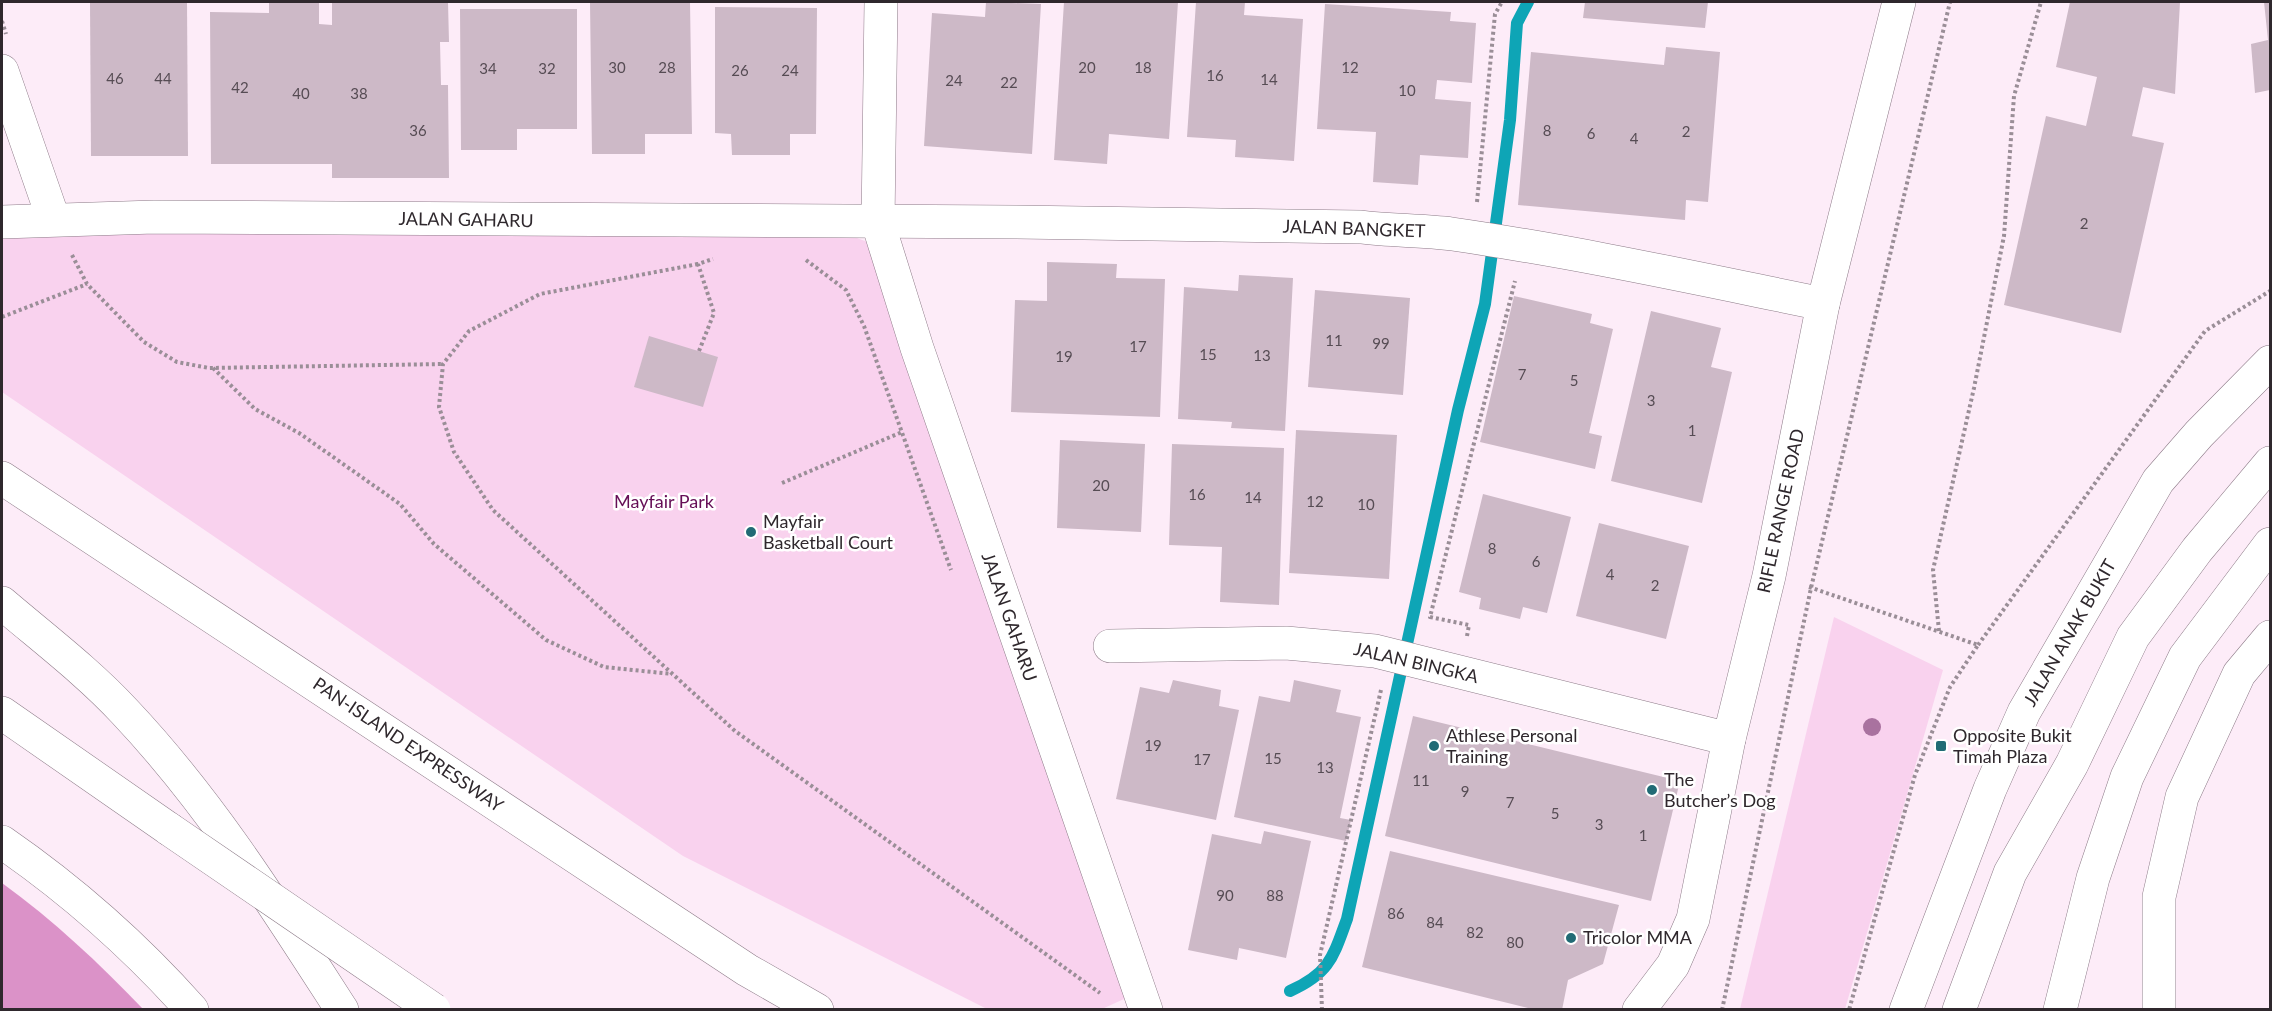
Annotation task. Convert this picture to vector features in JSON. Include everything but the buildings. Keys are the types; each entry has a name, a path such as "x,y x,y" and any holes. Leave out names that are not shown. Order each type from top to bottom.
{"main road":[{"name":"JALAN GAHARU","path":"881,2 878,223 917,348 1146,1010"},
{"name":"RIFLE RANGE ROAD","path":"1639,1010 1673,965 1693,919 1729,739 1769,576 1823,304 1899,2"},
{"path":"2,71 54,218"},
{"name":"JALAN GAHARU","path":"2,222 54,218 154,217 878,223"},
{"name":"JALAN BANGKET","path":"878,223 1361,227 1450,234 1706,279 1823,304"},
{"name":"JALAN ANAK BUKIT","path":"1906,1010 1990,789 2024,712 2158,481 2199,434 2271,362"},
{"path":"1959,1010 2010,873 2072,764 2133,637 2197,550 2271,463"},
{"name":"PAN-ISLAND EXPRESSWAY","path":"2,478 747,970 817,1010"},
{"path":"2060,1010 2093,878 2127,777 2185,657 2271,544"},
{"path":"2,603 123,710 149,738 234,843 342,1010"},
{"path":"2159,1010 2159,897 2182,797 2239,674 2271,637"},
{"name":"JALAN BINGKA","path":"1110,646 1286,643 1376,651 1729,739"},
{"path":"2,713 434,1010"},
{"path":"2,842 96,917 162,976 192,1010"}],"path":[{"path":"1476,208 1495,14 1502,2"},
{"path":"1722,1010 1811,588 1950,2"},
{"path":"1939,631 1933,570 1974,388 2004,236 2014,96 2041,2"},
{"path":"54,218 87,284 144,342 177,362 213,368 443,364"},
{"path":"1446,669 1469,625 1430,617 1518,245"},
{"path":"698,264 540,294 469,331 443,364 439,407 454,452 494,510 735,731 1103,995"},
{"path":"2,317 87,284"},
{"path":"1849,1010 1920,764 1950,687 2205,331 2271,291"},
{"path":"213,368 255,409 299,433 400,504 434,544 546,640 604,667 673,674"},
{"path":"782,483 902,432"},
{"path":"1811,588 1978,645"},
{"path":"1322,1010 1320,955 1383,683 1376,651"},
{"path":"1892,859 1898,860"}],"green space":[{"name":"Mayfair Park","path":"811,221 873,244 1135,994 1102,1009 987,1009 683,856 2,392 2,223"},
{"path":"1834,617 1943,670 1845,1009 1740,1009"}],"shaded area":[{"path":"2,883 75,943 143,1009 2,1009"}],"waterway":[{"path":"1290,991 1314,978 1322,970 1338,944 1347,919 1458,410 1485,304 1510,120 1517,23 1528,2"}],"place":[{"name":"Mayfair Basketball Court","path":"751,532"},
{"name":"Athlese Personal Training","path":"1434,746"},
{"name":"Opposite Bukit Timah Plaza","path":"1941,746"},
{"name":"The Butcher’s Dog","path":"1652,790"},
{"name":"Tricolor MMA","path":"1571,938"}]}
